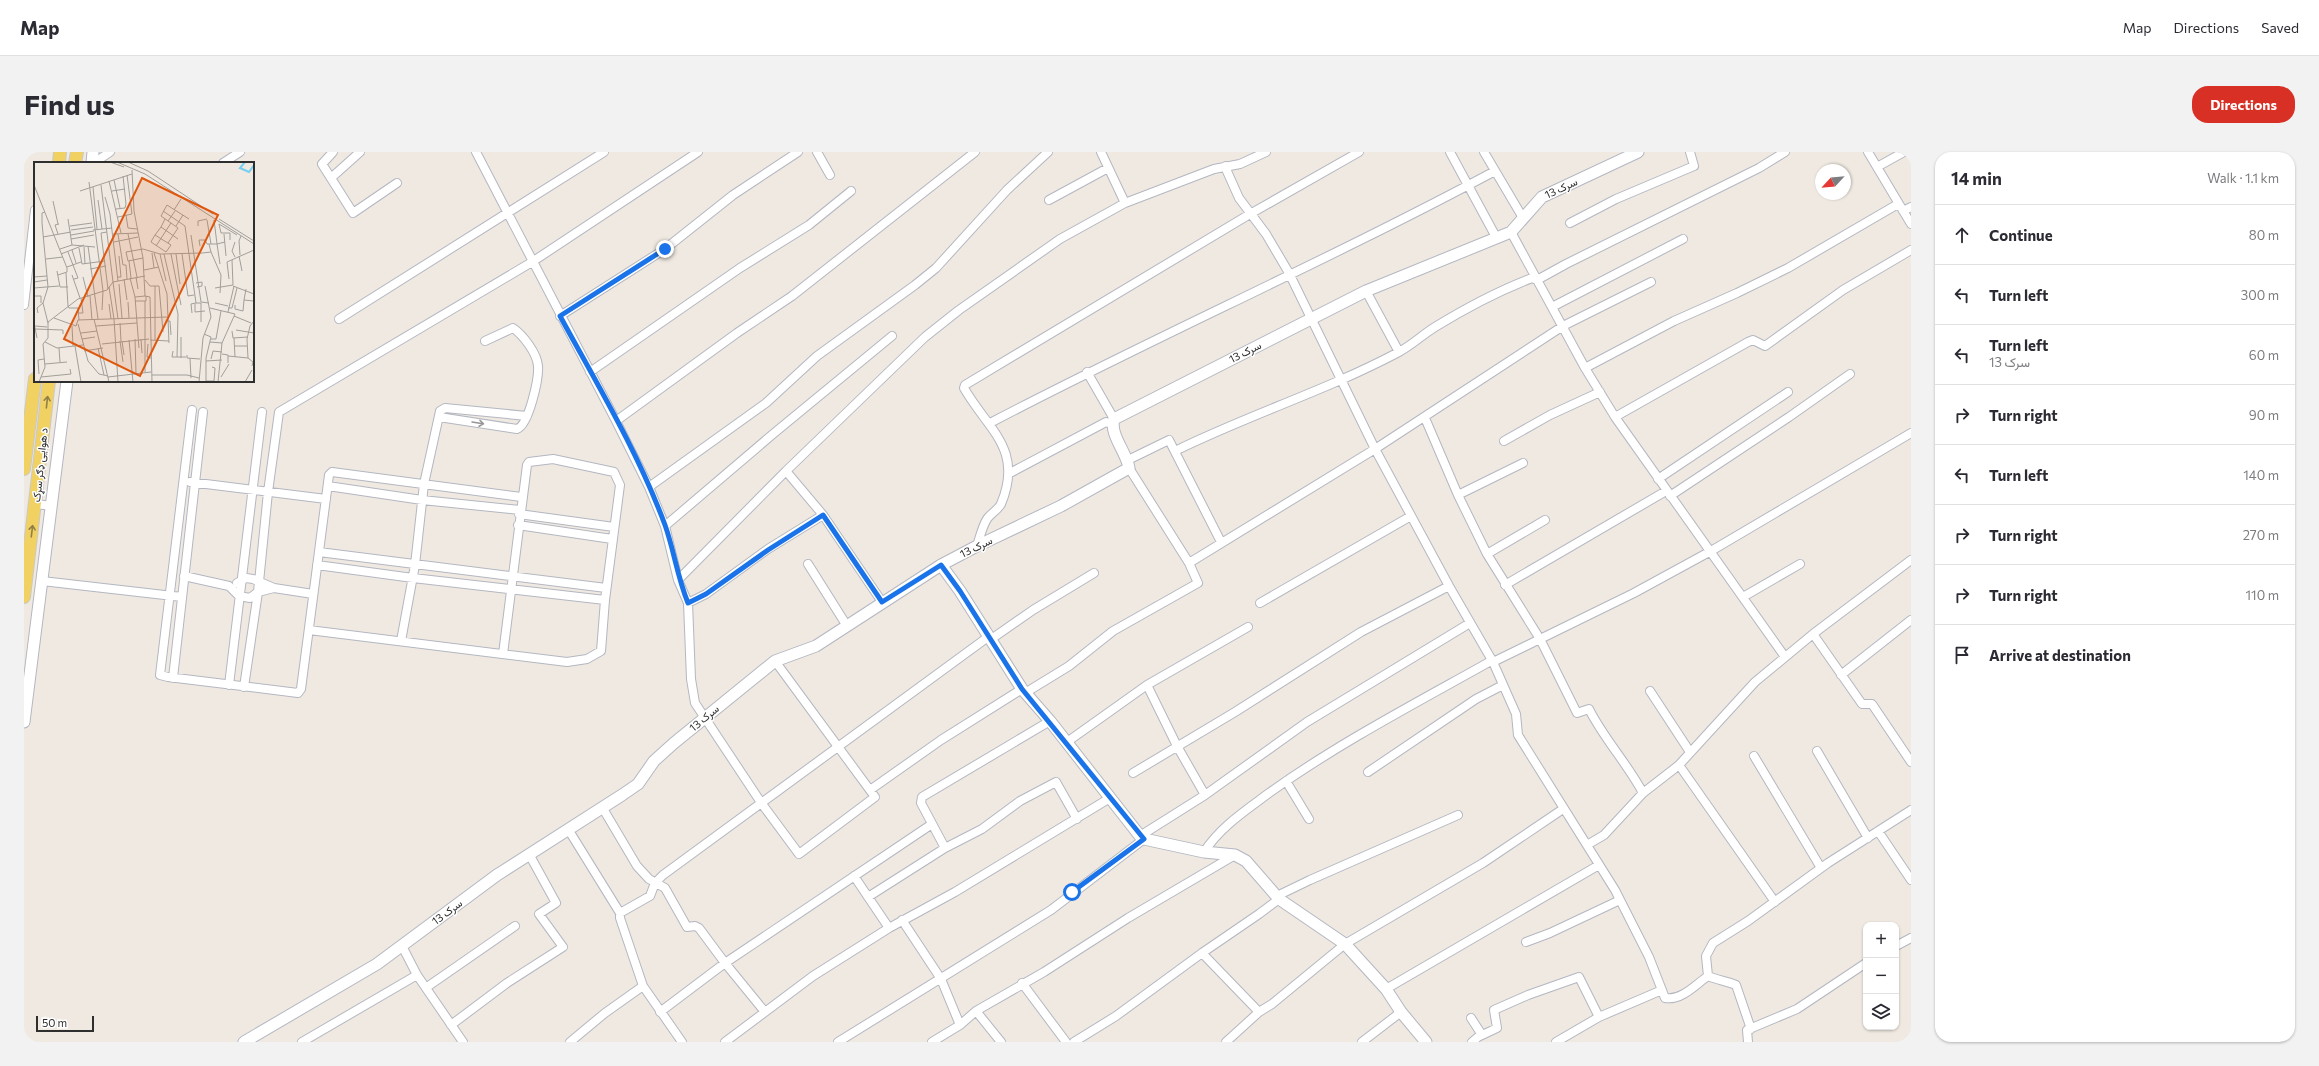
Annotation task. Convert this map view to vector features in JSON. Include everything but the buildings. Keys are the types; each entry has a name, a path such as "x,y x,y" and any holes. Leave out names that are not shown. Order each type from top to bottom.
{"main road":[{"path":"59,162 60,152"},
{"path":"75,162 77,152"},
{"name":"د هوایی ډګر سړک","path":"24,469 35,382"},
{"name":"د هوایی ډګر سړک","path":"24,598 49,382"}],"street":[{"path":"95,162 110,152"},
{"path":"225,162 240,152"},
{"path":"333,152 322,164 353,213 397,183"},
{"path":"331,178 360,152"},
{"path":"476,152 560,316 616,421 649,487 665,526 678,580 688,603 692,679 695,703 762,804 799,854 875,797 775,661"},
{"path":"340,319 431,259 507,214 604,152"},
{"path":"244,687 258,592 268,492 279,412 532,262 698,152"},
{"path":"560,316 665,249 733,195 798,152"},
{"path":"817,152 830,175"},
{"path":"616,421 737,333 792,296 975,152"},
{"path":"649,487 766,403 817,356 925,277 1007,190 1048,152"},
{"path":"1101,152 1125,203"},
{"path":"678,580 786,471 925,337 1060,239 1125,203 1214,169 1240,164 1265,152"},
{"path":"977,546 986,520 1000,506 1010,473 1005,450 990,423 968,396 964,388 965,385 1108,302 1250,214 1360,152"},
{"path":"1450,152 1467,186 1496,237"},
{"path":"1484,152 1523,218"},
{"name":"سرک 13","path":"1113,421 1310,318 1366,291 1511,232 1542,197 1638,152"},
{"path":"1570,223 1616,199 1694,166 1690,152"},
{"path":"1175,451 1208,435 1342,380 1399,352 1434,328 1502,290 1532,278 1537,280 1759,168 1784,152"},
{"path":"1868,152 1911,224"},
{"path":"1877,167 1904,152"},
{"path":"1226,166 1226,170 1239,198 1266,234 1289,274 1411,516 1492,661 1516,714 1518,735 1620,900 1649,957 1664,998 1670,999 1686,993 1708,976"},
{"path":"1049,200 1108,168"},
{"path":"990,423 1087,372 1289,274 1495,171"},
{"path":"590,372 740,268 809,225 851,191"},
{"path":"1585,368 1674,321 1788,268 1898,204"},
{"path":"1903,211 1911,207"},
{"path":"24,305 34,219"},
{"path":"1511,232 1585,368 1615,417 1668,494 1711,551 1785,657"},
{"path":"1552,308 1683,239"},
{"path":"1615,417 1748,342 1753,340 1765,346 1843,290 1911,250"},
{"path":"1189,563 1221,542 1296,499 1376,449 1563,326 1651,282"},
{"path":"1366,291 1399,352"},
{"path":"439,417 517,429 520,428 527,416 538,366 534,356 520,333 513,328 485,340"},
{"path":"665,526 779,429 892,336"},
{"path":"870,790 941,740 1069,666 1113,631 1198,583 1189,563 1128,464 1113,421 1087,372"},
{"path":"1505,585 1668,494 1789,417 1850,374"},
{"path":"24,722 26,689 52,506 67,382"},
{"path":"1504,441 1550,415 1600,392"},
{"path":"1658,479 1788,392"},
{"path":"401,640 415,565 424,484 440,411 445,408 527,416"},
{"path":"192,410 160,675 173,678 298,693 301,689 329,475 332,472 521,497"},
{"path":"173,678 203,412"},
{"path":"229,685 262,412"},
{"path":"1424,418 1458,495 1487,554 1540,639 1577,713 1590,708 1612,746 1630,768 1643,793"},
{"path":"1010,473 1106,422 1113,421"},
{"path":"1204,852 1212,839 1235,818 1322,757 1492,661 1540,639 1711,551 1911,433"},
{"path":"1128,464 1169,440 1221,542"},
{"path":"309,630 401,640 503,654 567,662 587,659 602,650 606,588 620,485 614,472 553,459 529,462 521,497 503,654"},
{"path":"1458,495 1523,463"},
{"name":"سرک 13","path":"246,1042 377,964 497,875 638,784 654,761 775,661 816,646 941,565 1061,506 1128,464"},
{"path":"786,471 823,515 882,602"},
{"path":"184,482 326,499"},
{"path":"328,486 519,512 614,527"},
{"path":"36,504 52,506"},
{"path":"688,603 706,594 768,550 823,515"},
{"path":"1260,603 1411,516"},
{"path":"1487,554 1545,520"},
{"path":"518,525 612,539"},
{"path":"319,552 606,588"},
{"path":"1587,845 1604,835 1643,793 1679,765 1755,682 1813,634 1911,560"},
{"path":"808,564 847,626"},
{"path":"1743,597 1800,564"},
{"path":"317,565 510,590 605,600"},
{"path":"941,565 960,591 989,639 1024,691 1067,742 1142,837 1204,852 1234,855 1246,861 1279,899 1345,944 1386,989 1401,1012 1426,1042"},
{"path":"620,913 650,896 655,883 838,747 989,639 1094,573"},
{"path":"184,576 229,586 241,582 246,578 259,581 274,588 313,594"},
{"path":"42,581 182,597"},
{"path":"229,586 239,596 250,598 258,592 274,588"},
{"path":"1132,773 1361,632 1449,586"},
{"path":"1840,675 1911,620"},
{"path":"838,1042 1051,910 1142,837 1205,795 1307,722 1470,623"},
{"path":"1067,742 1147,684 1248,628"},
{"path":"1813,634 1840,675 1862,704 1872,704 1911,762"},
{"path":"1147,684 1177,746 1205,795"},
{"path":"1368,772 1476,699 1503,685"},
{"path":"1650,691 1690,752"},
{"path":"945,848 921,802 922,797 1050,721"},
{"path":"1817,751 1868,838"},
{"path":"1754,756 1821,868"},
{"path":"1679,765 1775,902"},
{"path":"1286,781 1309,819"},
{"path":"868,897 945,848 982,829 1020,801 1056,782 1077,819"},
{"path":"725,1042 813,976 902,920 955,892 1110,798"},
{"path":"602,807 637,866 655,883 665,888 687,927 696,926 699,928 765,1012"},
{"path":"1226,1042 1259,1012 1272,1004 1345,944 1483,863 1563,809"},
{"path":"1708,976 1706,956 1713,943 1775,902 1821,868 1911,810"},
{"path":"1074,1042 1116,1016 1279,899 1282,894 1310,880 1458,815"},
{"path":"660,1012 725,963 932,824"},
{"path":"568,828 620,913 620,918 643,986 682,1042"},
{"path":"1878,831 1911,880"},
{"path":"451,1025 507,983 563,947 539,914 556,903 529,854"},
{"path":"932,1042 960,1025 976,1011 1022,983 1044,972 1128,918 1234,855"},
{"path":"1386,989 1599,865"},
{"path":"854,876 889,928"},
{"path":"1526,942 1550,933 1620,900"},
{"path":"902,920 941,979 960,1025"},
{"path":"426,987 515,926"},
{"path":"1899,944 1911,938"},
{"path":"402,946 417,975 464,1042"},
{"path":"1202,953 1259,1012"},
{"path":"1748,1042 1747,1030 1797,1009 1863,965"},
{"path":"302,1042 417,975"},
{"path":"1708,976 1716,980 1722,979 1736,985 1751,1029"},
{"path":"1472,1042 1482,1035 1497,1028 1494,1010 1528,995 1579,977 1598,1017"},
{"path":"1022,983 1066,1042"},
{"path":"570,1042 605,1013 643,986"},
{"path":"1556,1042 1598,1017 1662,990"},
{"path":"976,1011 1001,1042"},
{"path":"1362,1042 1401,1012"},
{"path":"1471,1018 1482,1035"}],"route":[{"path":"665,249 560,316 649,487 665,526 678,580 688,603 706,594 796,531 823,515 882,602 941,565 960,591 1022,689 1050,721 1140,836 1144,839 1134,848 1072,892"}]}
